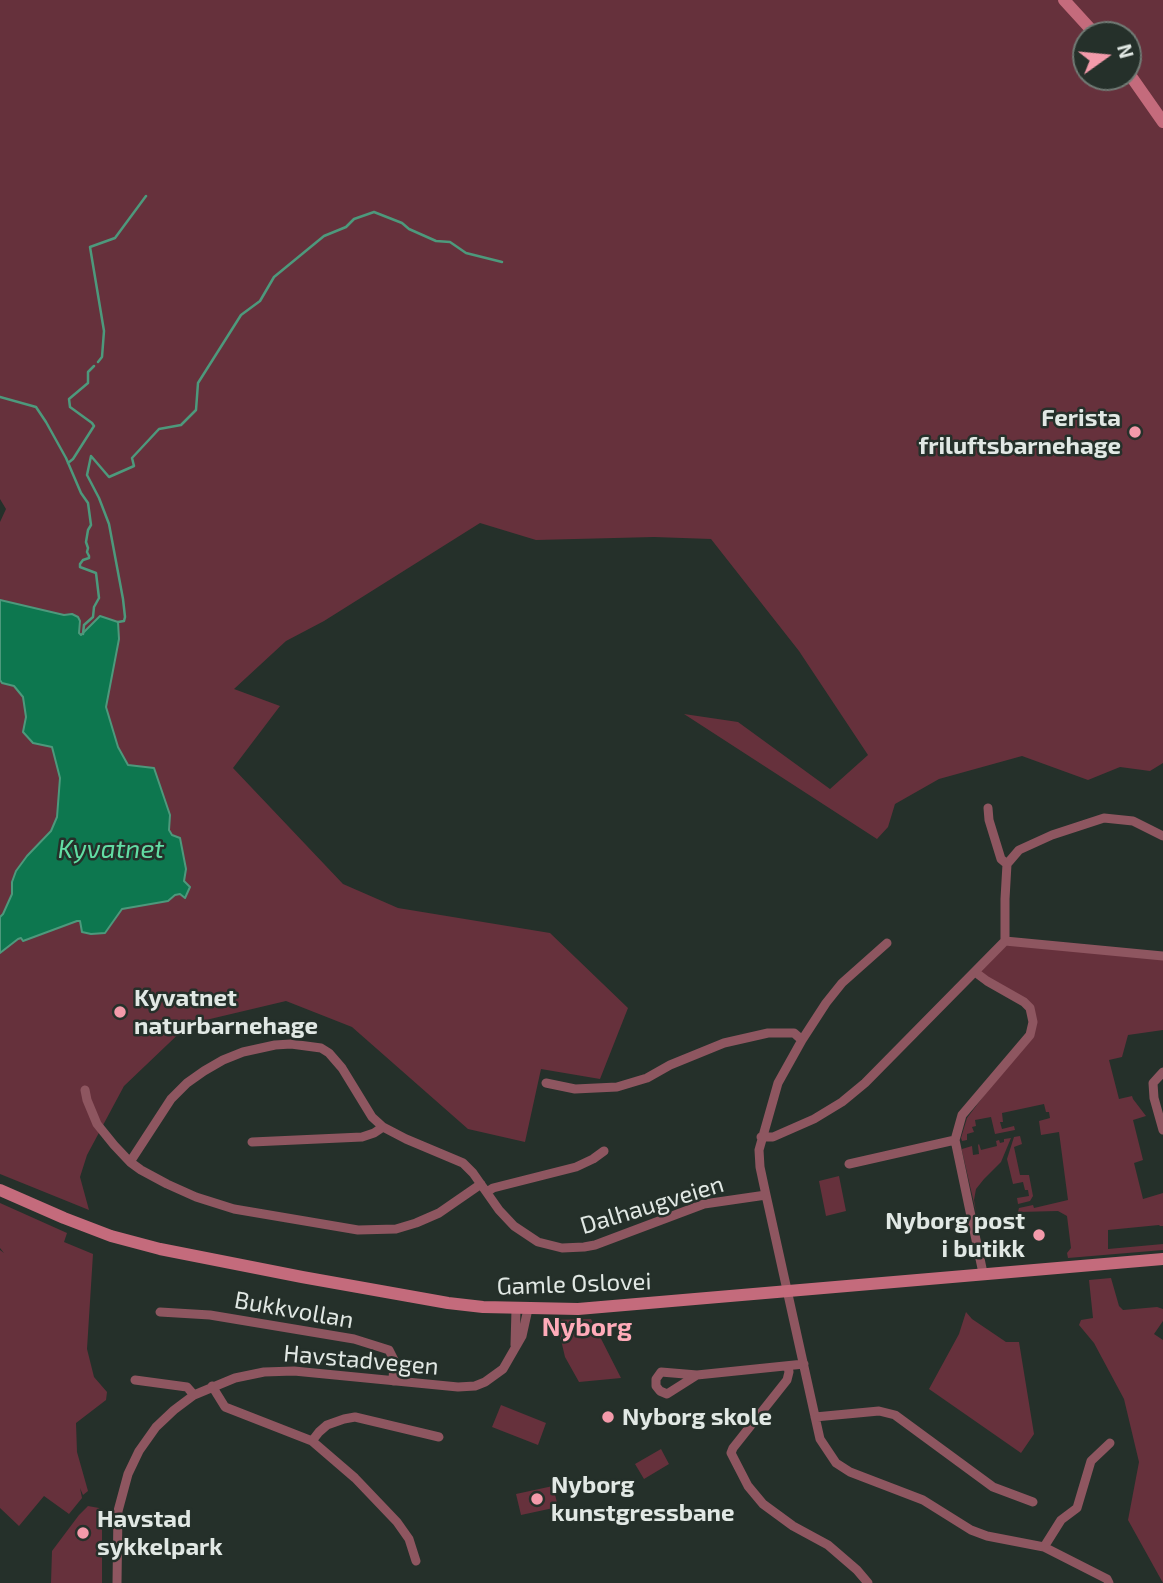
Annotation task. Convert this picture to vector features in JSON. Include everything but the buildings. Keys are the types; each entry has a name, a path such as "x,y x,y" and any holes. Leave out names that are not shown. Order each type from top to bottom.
{"street":[{"path":"1064,0 1083,21"},
{"path":"1141,91 1163,122"},
{"path":"988,807 989,820 1001,859 1007,864"},
{"path":"761,1137 773,1137 814,1119 842,1102 865,1083 1005,941 1007,864 1019,850 1052,835 1104,818 1133,821 1163,836"},
{"path":"1005,941 1163,956"},
{"path":"887,943 842,983 802,1040 778,1083 759,1150 760,1167 820,1439 836,1463 850,1472 923,1500 971,1530 987,1536 1044,1547 1107,1579 1109,1583"},
{"path":"975,972 1024,1002 1030,1009 1033,1022 1030,1035 962,1115 956,1139 983,1273"},
{"path":"546,1083 575,1089 617,1087 647,1078 670,1065 724,1043 768,1033 794,1033 802,1040"},
{"name":"Dalhaugveien","path":"130,1162 172,1099 187,1083 223,1060 243,1052 291,1044 321,1048 329,1053 342,1068 372,1117 383,1127 463,1163 514,1226 538,1242 562,1248 595,1245 704,1204 766,1195"},
{"path":"1163,1072 1153,1083 1154,1098 1163,1130"},
{"path":"85,1090 97,1124 114,1145 130,1162 167,1184 234,1209 358,1230 396,1229 416,1223 484,1188 494,1188 576,1167 604,1151"},
{"path":"252,1142 362,1137 383,1127"},
{"path":"849,1164 956,1139"},
{"name":"Gamle Oslovei","path":"0,1190 99,1231 160,1249 302,1278 484,1307 578,1309 1163,1259"},
{"name":"Havstadvegen","path":"117,1583 118,1511 126,1478 139,1451 156,1427 194,1395 235,1378 264,1372 294,1371 458,1387 475,1385 485,1382 503,1369 514,1351 522,1309"},
{"name":"Bukkvollan","path":"160,1312 210,1315 354,1339 389,1350 394,1360 393,1381"},
{"path":"697,1375 804,1364"},
{"path":"788,1367 787,1380 731,1453 748,1486 763,1504 793,1526 828,1545 868,1583"},
{"path":"135,1380 187,1387 194,1395"},
{"path":"212,1386 225,1407 312,1441 355,1478 397,1522 409,1539 416,1561"},
{"path":"815,1417 879,1411 895,1415 993,1487 1033,1502"},
{"path":"312,1441 327,1425 355,1417 439,1437"},
{"path":"1044,1547 1061,1520 1077,1508 1091,1461 1110,1443"}],"shaded area":[{"path":"0,0 1163,0 1163,763 1150,771 1120,767 1088,780 1022,756 939,779 895,804 888,827 877,839 684,714 738,722 830,789 868,755 799,651 711,539 654,537 536,540 480,523 324,621 286,641 234,689 280,706 233,768 343,884 398,908 550,933 628,1008 600,1079 541,1069 525,1142 468,1129 352,1027 286,1001 189,1024 124,1086 87,1155 80,1177 89,1210 0,1174 0,953 21,938 23,941 77,921 121,909 168,901 180,894 186,869 180,838 172,835 169,830 170,815 128,766 118,747 106,707 119,639 80,635 80,621 72,614 64,615 0,600 0,522 6,509 0,499"},
{"path":"0,680 14,686 23,697 26,717 23,732 33,743 53,747 60,778 57,817 51,831 16,871 12,894 0,917"},
{"path":"1005,941 1163,956 1163,1030 1128,1035 1122,1057 1109,1060 1119,1099 1132,1096 1146,1116 1133,1120 1143,1160 1134,1163 1143,1199 1163,1193 1163,1226 1108,1230 1108,1249 1163,1244 1163,1250 1068,1258 1067,1253 1071,1248 1067,1216 1058,1211 1018,1212 1019,1208 1033,1205 1034,1208 1068,1200 1059,1132 1041,1135 1039,1121 1050,1118 1044,1104 1002,1113 1002,1129 1014,1126 1015,1130 995,1134 991,1117 975,1120 976,1126 972,1127 974,1132 967,1134 967,1140 962,1141 967,1118 1030,1035 1030,1008 975,972"},
{"path":"1020,1136 1022,1144 1014,1147 1020,1175 1029,1175 1033,1196 1030,1201 1018,1204 1017,1198 1029,1196 1028,1190 1025,1190 1023,1182 1013,1184 1007,1159 1014,1137"},
{"path":"1011,1138 1001,1162 976,1189 976,1212 962,1149 972,1146 973,1155 979,1154 979,1144 981,1150 997,1146 996,1141 999,1140 1000,1143"},
{"path":"839,1176 846,1211 826,1216 819,1181"},
{"path":"0,1203 67,1233 64,1242 93,1254 87,1349 94,1377 107,1392 106,1400 76,1423 77,1452 88,1491 83,1495 80,1488 82,1498 69,1514 44,1496 19,1526 0,1508 0,1250 4,1253 0,1248"},
{"path":"1111,1278 1119,1306 1123,1310 1157,1307 1163,1309 1163,1321 1154,1334 1163,1340 1163,1583 1128,1520 1139,1462 1124,1399 1094,1343 1079,1325 1081,1320 1093,1318 1089,1280"},
{"path":"966,1312 1006,1342 1019,1342 1034,1434 1021,1453 929,1389 959,1334"},
{"path":"591,1319 621,1378 579,1382 565,1357 561,1340 548,1320"},
{"path":"501,1405 546,1423 538,1445 492,1427"},
{"path":"661,1449 669,1464 644,1479 635,1464"},
{"name":"Nyborg kunstgressbane","path":"553,1486 558,1507 521,1515 516,1494"},
{"name":"Havstad sykkelpark","path":"88,1506 99,1508 102,1514 102,1583 51,1583 52,1551"}],"water":[{"name":"Kyvatnet","path":"0,600 64,615 72,614 80,621 81,635 100,616 118,622 119,639 106,707 118,747 128,765 154,768 170,815 169,830 172,835 180,838 186,869 184,881 190,887 185,898 180,894 168,901 122,909 105,933 82,932 80,921 77,921 23,941 18,939 0,953 0,917 12,894 12,882 27,856 51,831 57,817 60,778 52,747 33,743 23,732 26,717 23,697 14,686 0,680"}],"waterway":[{"path":"98,362 102,357 104,331 90,247 115,238 146,196"},
{"path":"118,622 124,621 125,617 123,599 109,524 87,475 91,456 109,477 134,466 132,458 159,429 181,425 196,410 198,383 241,315 260,301 274,277 324,236 346,227 354,219 374,212 436,241 450,242 466,253 502,262"},
{"path":"68,463 94,426 70,407 69,399 88,383 88,372 94,366"},
{"path":"0,397 36,407 88,503 91,525 86,542 89,558 83,560 80,567 96,573 99,598 93,617 84,625 83,634"}],"place":[{"name":"Ferista friluftsbarnehage","path":"1135,432"},
{"name":"Kyvatnet naturbarnehage","path":"120,1012"},
{"name":"Nyborg post i butikk","path":"1039,1235"},
{"name":"Nyborg skole","path":"608,1417"},
{"name":"Nyborg kunstgressbane","path":"537,1499"},
{"name":"Havstad sykkelpark","path":"83,1533"}],"district":[{"name":"Nyborg","path":"587,1327"}]}
